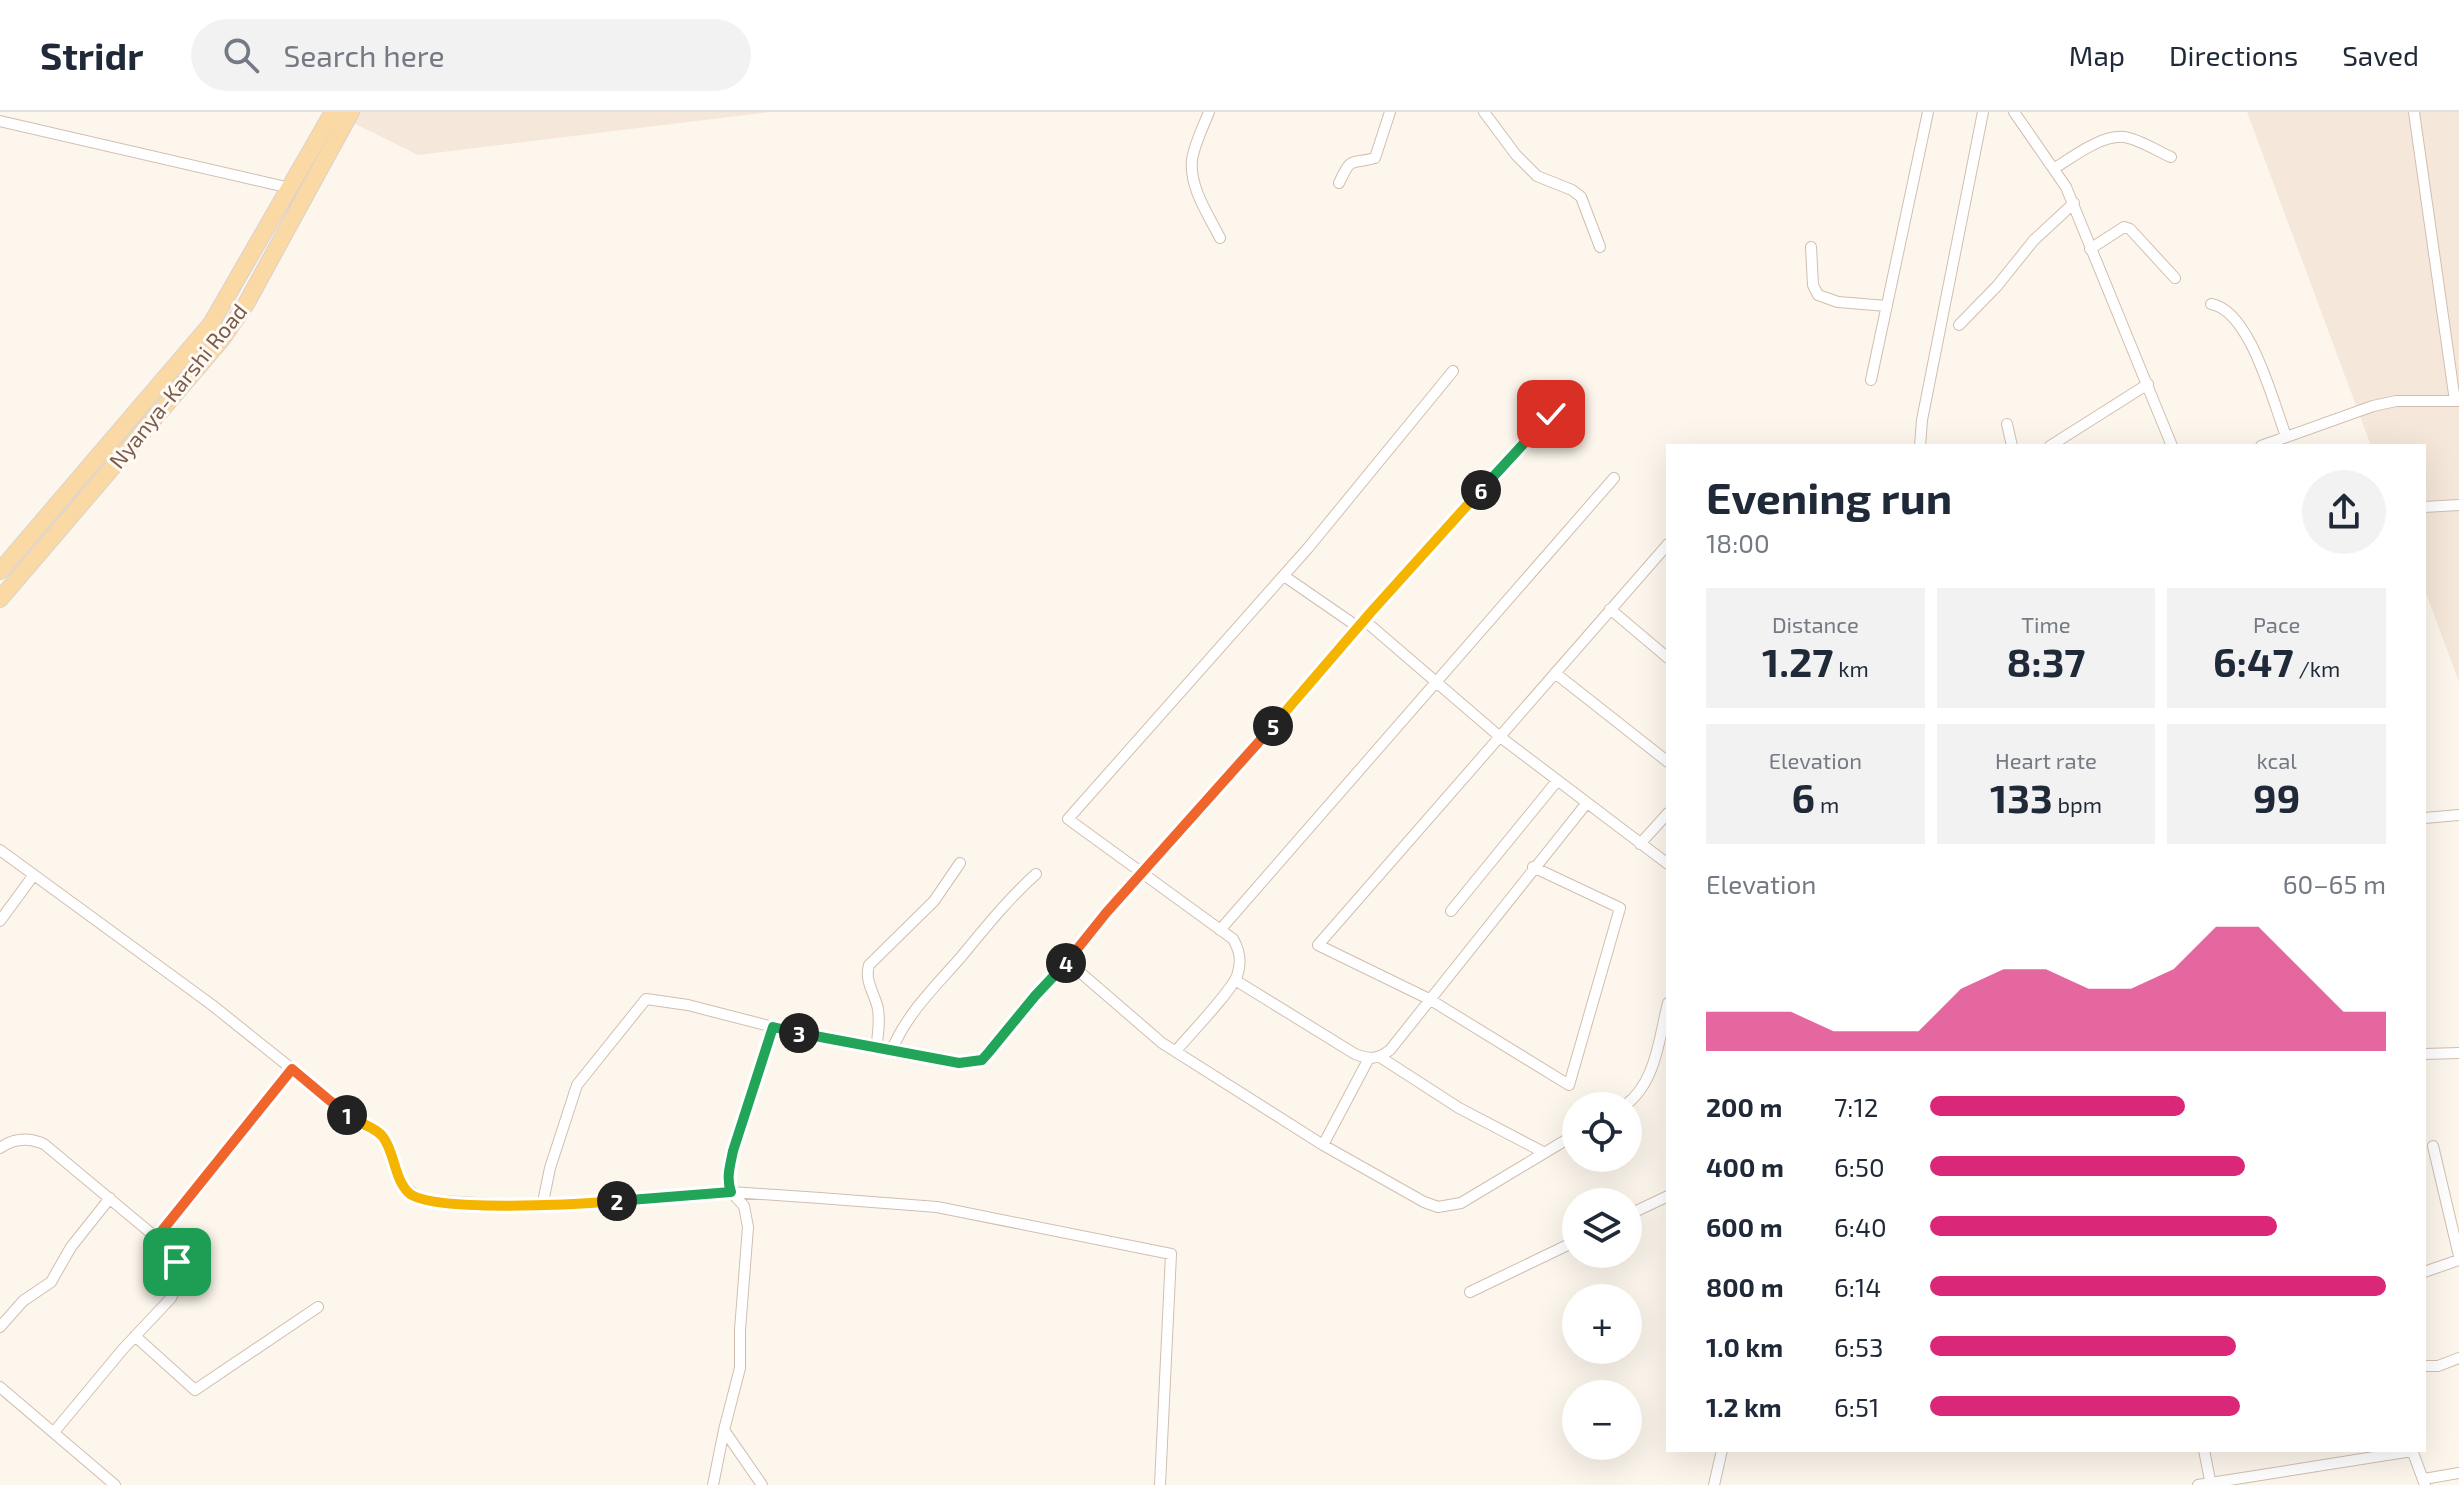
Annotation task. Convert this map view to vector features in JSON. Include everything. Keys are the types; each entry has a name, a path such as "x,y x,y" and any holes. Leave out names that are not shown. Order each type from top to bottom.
{"main road":[{"name":"Nyanya-Karshi Road","path":"0,571 211,324 333,112"},
{"name":"Nyanya-Karshi Road","path":"0,599 202,363 246,304 351,112"},
{"path":"187,352 202,363"}],"street":[{"path":"1209,112 1192,159 1192,170 1202,203 1220,238"},
{"path":"1339,183 1348,164 1375,158 1390,112"},
{"path":"1484,112 1516,155 1537,176 1572,190 1581,197 1600,247"},
{"path":"1871,380 1928,112"},
{"path":"1920,444 1922,420 1983,112"},
{"path":"2014,112 2055,168 2074,203 2171,444"},
{"path":"2266,444 2373,406 2396,401 2457,401 2414,112"},
{"path":"0,121 290,188"},
{"path":"2055,168 2112,138 2126,137 2171,157"},
{"path":"1959,325 1997,286 2034,240 2074,203"},
{"path":"2090,249 2124,227 2130,229 2175,278"},
{"path":"1811,247 1813,285 1818,295 1838,302 1887,306"},
{"path":"2211,304 2229,311 2249,337 2286,436"},
{"path":"1176,1051 1235,980 1241,960 1239,948 1233,939 1068,819 1284,576 1453,371"},
{"path":"2053,444 2148,384"},
{"path":"542,1207 550,1168 577,1085 646,999 688,1005 891,1052 959,1063 982,1060 1361,624 1551,414"},
{"path":"2007,424 2012,444"},
{"path":"1220,930 1614,478"},
{"path":"2426,507 2459,505"},
{"path":"1533,867 1620,908 1569,1085 1429,999 1318,945 1666,546"},
{"path":"1284,576 1361,624 1499,736 1666,863"},
{"path":"1610,609 1666,656"},
{"path":"1555,673 1666,760"},
{"path":"1451,911 1557,781"},
{"path":"1235,980 1343,1048 1368,1060 1380,1057 1390,1050 1586,804"},
{"path":"1640,844 1666,815"},
{"path":"2426,818 2459,815"},
{"path":"0,850 212,1005 364,1126 383,1136 403,1185 417,1197 442,1202 542,1207 731,1192 937,1207 1171,1254 1160,1485"},
{"path":"876,1049 879,1016 867,979 869,965 934,901 960,863"},
{"path":"891,1052 898,1034 917,1007 1011,897 1036,874"},
{"path":"0,921 33,876"},
{"path":"1067,961 1162,1043 1323,1145 1424,1202 1438,1207 1461,1203 1562,1142"},
{"path":"1640,1092 1646,1081 1666,1010"},
{"path":"713,1485 740,1368 741,1302 748,1227 744,1206 731,1192 728,1171 773,1027"},
{"path":"2426,1054 2459,1053"},
{"path":"1380,1057 1459,1108 1543,1152"},
{"path":"1323,1145 1368,1060"},
{"path":"0,1148 19,1139 32,1139 44,1144 152,1234 161,1232 292,1069"},
{"path":"2426,1271 2459,1258 2433,1146"},
{"path":"1642,1208 1666,1197"},
{"path":"0,1327 23,1301 51,1282 71,1247 110,1198"},
{"path":"54,1432 171,1298 183,1272 168,1250 161,1232"},
{"path":"1470,1292 1562,1248"},
{"path":"135,1336 195,1390 318,1307"},
{"path":"2426,1366 2438,1366 2459,1358"},
{"path":"0,1387 115,1485"},
{"path":"724,1430 762,1485"},
{"path":"1714,1485 1722,1452"},
{"path":"2204,1452 2211,1484"},
{"path":"2198,1485 2406,1452"},
{"path":"2412,1452 2424,1482 2459,1473"}],"shaded area":[{"path":"331,112 770,112 418,155"},
{"path":"2247,112 2459,112 2459,682 2426,593 2426,444 2370,444"}],"route":[{"path":"177,1262 161,1232 292,1069 356,1122 383,1136 409,1193 442,1202 542,1207 731,1192 728,1171 733,1151 773,1027 913,1056 959,1063 982,1060 1106,913 1206,804 1371,612 1551,414"}]}
